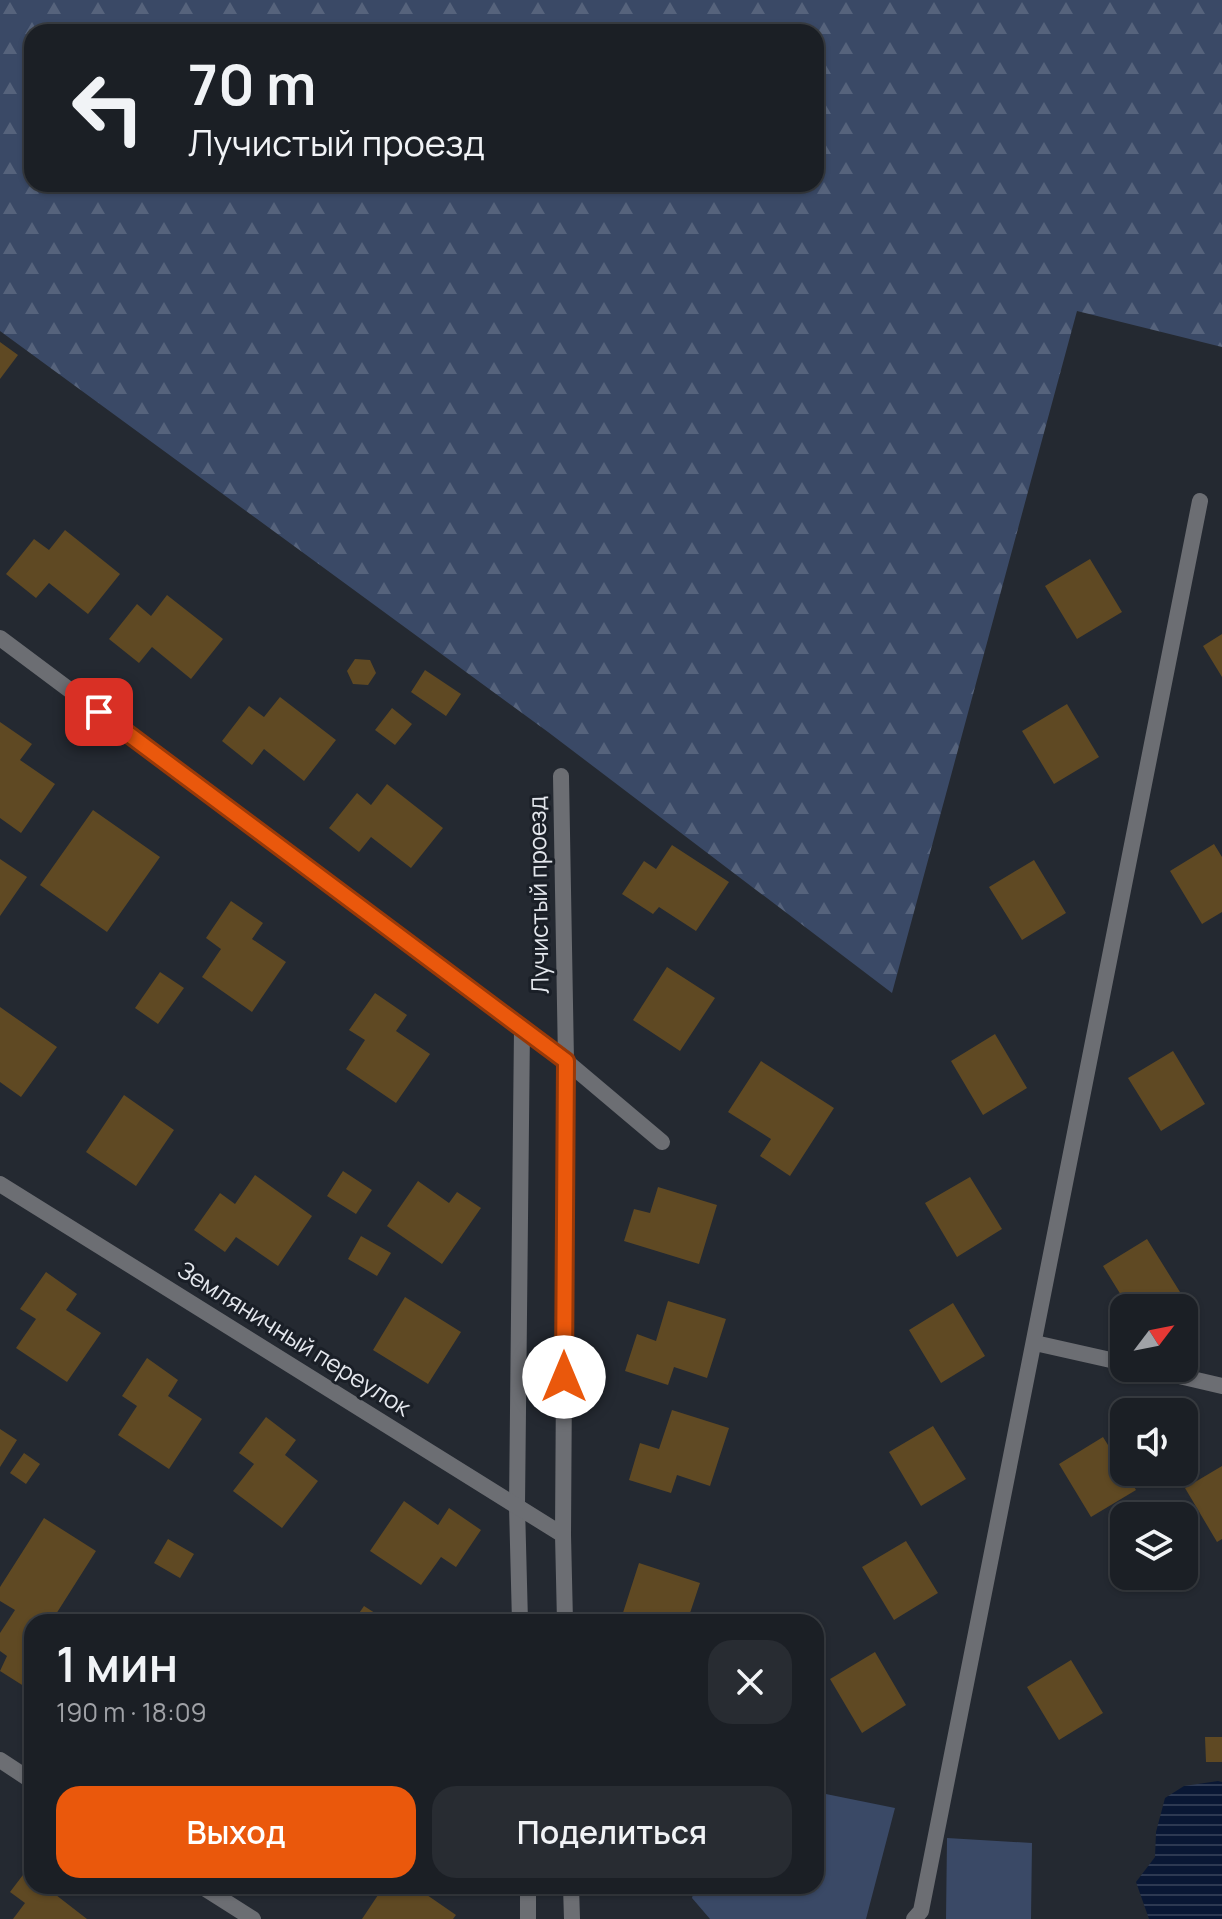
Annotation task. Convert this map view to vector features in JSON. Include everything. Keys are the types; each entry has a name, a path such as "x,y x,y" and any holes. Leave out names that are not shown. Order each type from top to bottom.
{"street":[{"path":"914,1919 921,1911 1200,501"},
{"name":"Лучистый проезд","path":"0,638 566,1061 662,1142"},
{"name":"Лучистый проезд","path":"561,776 566,1061 565,1614"},
{"path":"520,1614 517,1506 522,1028"},
{"name":"Земляничный переулок","path":"0,1184 563,1535"},
{"path":"1035,1343 1110,1360"},
{"path":"1198,1380 1222,1386"},
{"path":"0,1760 24,1776"},
{"path":"214,1894 253,1919"},
{"path":"528,1894 528,1919"},
{"path":"571,1894 572,1919"}],"green space":[{"path":"0,0 1222,0 1222,347 1077,311 892,993 548,732 0,331"},
{"path":"824,1794 895,1808 866,1919 710,1919 692,1898 693,1894 824,1894"},
{"path":"947,1838 1032,1843 1031,1919 946,1919"}],"shaded area":[{"path":"1222,1782 1222,1919 1149,1919 1136,1882 1155,1857 1156,1832 1165,1798 1184,1786"}],"building":[{"path":"0,342 18,355 0,379"},
{"path":"65,530 120,574 88,614 49,583 36,598 6,574 34,539 49,550"},
{"path":"1090,559 1122,612 1077,639 1045,586"},
{"path":"167,595 223,639 191,679 152,647 139,663 109,639 137,604 151,616"},
{"path":"1222,634 1222,677 1203,646"},
{"path":"355,659 370,660 376,673 368,685 353,684 347,671"},
{"path":"425,670 461,694 446,716 411,692"},
{"path":"280,697 336,740 304,781 264,749 252,765 222,741 249,706 264,717"},
{"path":"1067,704 1099,757 1054,784 1022,731"},
{"path":"392,708 412,724 395,745 375,730"},
{"path":"0,722 32,744 20,760 55,784 21,833 0,818"},
{"path":"387,784 443,828 411,868 371,837 359,852 329,828 357,793 371,805"},
{"path":"93,810 160,857 107,932 40,885"},
{"path":"1214,844 1222,857 1222,912 1202,924 1170,871"},
{"path":"672,845 729,882 696,931 659,907 653,914 622,894 644,861 656,869"},
{"path":"0,859 27,877 0,916"},
{"path":"1034,860 1066,913 1022,940 989,887"},
{"path":"231,901 263,923 252,939 286,962 252,1012 202,977 221,949 206,938"},
{"path":"667,967 715,998 680,1051 633,1020"},
{"path":"160,972 184,988 158,1024 135,1008"},
{"path":"375,993 407,1015 396,1031 430,1054 396,1103 346,1069 365,1040 349,1030"},
{"path":"0,1007 57,1047 21,1097 0,1082"},
{"path":"995,1034 1027,1088 983,1115 951,1061"},
{"path":"1173,1051 1205,1104 1161,1131 1128,1078"},
{"path":"761,1061 834,1108 790,1176 760,1156 771,1139 728,1112"},
{"path":"124,1095 174,1130 136,1186 86,1152"},
{"path":"343,1171 372,1190 356,1214 327,1196"},
{"path":"255,1175 312,1216 278,1266 236,1237 225,1252 194,1230 220,1193 235,1204"},
{"path":"970,1177 1002,1229 957,1257 925,1203"},
{"path":"418,1181 449,1203 457,1192 481,1208 442,1264 387,1226"},
{"path":"658,1187 717,1205 699,1264 624,1241 634,1209 650,1213"},
{"path":"361,1236 391,1253 377,1276 348,1259"},
{"path":"1147,1239 1180,1292 1120,1294 1103,1266"},
{"path":"46,1272 77,1294 66,1310 101,1333 67,1382 16,1348 36,1319 20,1309"},
{"path":"405,1297 461,1332 428,1384 373,1350"},
{"path":"668,1301 726,1319 707,1378 674,1367 668,1385 625,1371 637,1334 656,1341"},
{"path":"953,1303 985,1356 941,1383 909,1330"},
{"path":"147,1358 178,1380 168,1396 202,1419 169,1469 118,1435 137,1406 122,1396"},
{"path":"672,1410 729,1428 710,1486 677,1475 671,1493 629,1480 640,1443 659,1449"},
{"path":"266,1417 296,1440 285,1455 318,1481 282,1528 233,1491 254,1464 239,1453"},
{"path":"933,1426 966,1479 921,1506 889,1452"},
{"path":"0,1429 17,1440 0,1467"},
{"path":"1103,1437 1110,1448 1110,1486 1134,1486 1136,1490 1116,1502 1110,1502 1110,1506 1091,1517 1059,1464"},
{"path":"24,1453 40,1464 26,1484 10,1473"},
{"path":"1222,1466 1222,1539 1217,1542 1198,1510 1198,1502 1193,1502 1185,1488 1198,1486 1198,1480"},
{"path":"404,1501 438,1525 449,1508 481,1530 456,1567 441,1557 421,1585 370,1551"},
{"path":"44,1518 96,1551 56,1614 24,1614 24,1686 0,1671 7,1656 0,1651 0,1633 15,1610 0,1601 0,1587"},
{"path":"168,1539 194,1554 180,1578 154,1563"},
{"path":"906,1541 938,1593 894,1620 862,1567"},
{"path":"639,1563 700,1583 690,1614 623,1614"},
{"path":"364,1606 376,1614 358,1614"},
{"path":"875,1652 906,1705 862,1733 830,1679"},
{"path":"1071,1660 1103,1713 1059,1740 1027,1687"},
{"path":"1205,1737 1222,1737 1222,1762 1206,1762"},
{"path":"24,1874 24,1894 57,1894 87,1919 13,1919 25,1903 10,1892"},
{"path":"379,1894 426,1894 456,1915 453,1919 362,1919"}],"route":[{"path":"99,712 566,1061 564,1377"}]}
